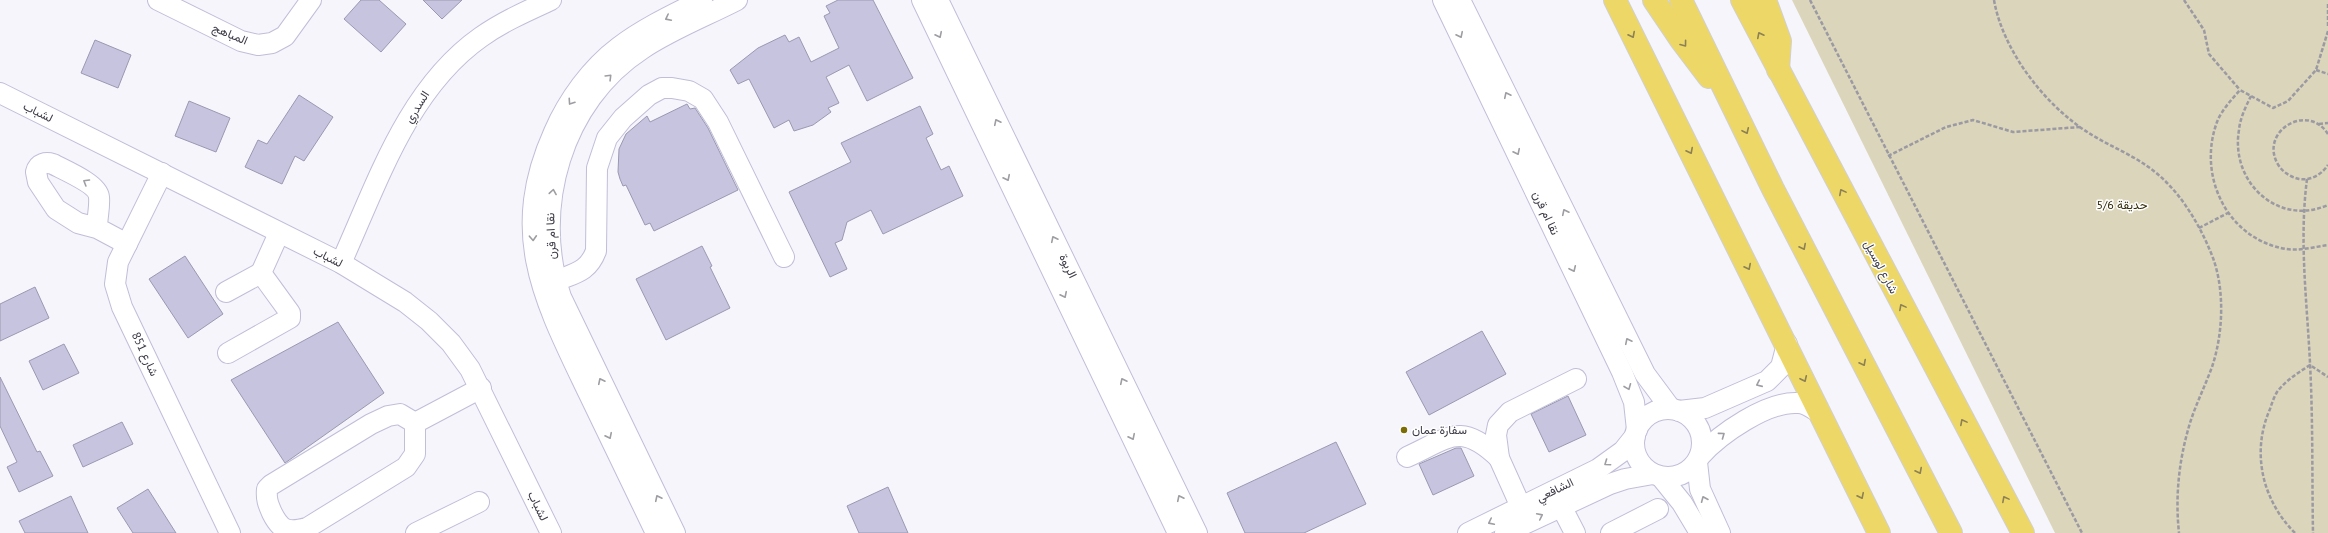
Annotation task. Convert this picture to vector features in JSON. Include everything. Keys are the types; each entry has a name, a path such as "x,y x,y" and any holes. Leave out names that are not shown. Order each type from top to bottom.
{"highway":[{"path":"1614,0 1787,344 1879,533"},
{"path":"1654,0 1681,40 1708,75 1729,95"},
{"path":"1681,0 1729,95 1773,189 1951,533"},
{"name":"شارع لوسيل","path":"1742,0 2024,533"},
{"path":"1765,0 1780,41 1778,70"}],"street":[{"name":"المباهج","path":"158,0 241,41 258,44 272,43 285,36 311,0"},
{"name":"السدري","path":"341,263 387,162 414,110 436,79 455,58 481,37 511,19 551,0"},
{"name":"نقا ام قرن","path":"656,533 552,316 538,273 535,255 534,197 542,163 554,132 567,106 587,79 618,48 643,30 702,0"},
{"name":"نقا ام قرن","path":"675,533 568,312 556,281 549,232 550,210 558,163 578,118 603,82 621,64 642,48 737,0"},
{"name":"الربوة","path":"922,0 1178,533"},
{"name":"الربوة","path":"938,0 1197,533"},
{"name":"نقا ام قرن","path":"1443,0 1622,372 1634,402 1636,433"},
{"name":"نقا ام قرن","path":"1460,0 1645,374 1675,410"},
{"path":"556,281 582,270 592,263 596,251 597,168 607,138 623,118 649,95 662,88 688,91 703,99 718,122 784,257"},
{"name":"لشباب","path":"0,93 162,172 279,233 341,263 405,302 429,321 450,344 481,388 551,533"},
{"path":"97,228 99,194 94,188 53,164 43,163 36,172 38,182 52,205 78,223 97,228 127,244"},
{"name":"شارع 851","path":"162,172 118,262 115,284 122,307 230,533"},
{"path":"66,216 81,215 98,207"},
{"path":"226,292 261,273 279,233"},
{"path":"228,354 290,318 290,313 261,273"},
{"path":"1700,533 1682,504 1657,475 1646,469 1638,458 1634,445 1636,433 1651,414 1661,410 1705,408 1767,380 1782,367 1787,344"},
{"path":"1521,507 1499,458 1496,435 1501,419 1510,412 1576,379"},
{"path":"415,423 481,388"},
{"path":"1657,475 1681,475 1716,439 1734,426 1780,405 1797,403 1805,404 1820,413"},
{"path":"1675,410 1688,415 1700,429 1702,438 1698,459 1700,489 1720,533"},
{"path":"400,414 415,423 415,454 406,467 307,528 297,532 287,531 278,526 267,502 267,489 271,485 388,416 400,414"},
{"name":"الشافعي","path":"1468,533 1598,469 1623,450 1636,433"},
{"path":"1407,457 1453,436 1463,435 1485,445 1499,458"},
{"name":"الشافعي","path":"1505,533 1561,506 1626,479 1657,475"},
{"path":"416,533 479,502"},
{"path":"1561,506 1575,533"},
{"path":"1610,533 1658,509"}],"path":[{"path":"1810,0 1888,156 2082,533"},
{"path":"1994,0 2002,28 2020,64 2033,83 2090,134 2148,166 2158,175 2190,212 2213,258 2221,303 2219,340 2212,367 2199,396 2182,454 2178,484 2179,533"},
{"path":"2184,0 2204,30 2209,54 2240,90 2273,108 2288,101 2316,70 2328,31"},
{"path":"2328,4 2328,26"},
{"path":"2316,70 2328,74"},
{"path":"2240,90 2218,121 2211,145 2210,169 2216,192 2228,213 2244,230 2264,242 2286,249 2302,250 2328,245"},
{"path":"2251,96 2238,130 2239,154 2246,177 2263,198 2286,210 2302,212 2328,205"},
{"path":"1888,156 1946,127 1973,120 2013,132 2081,127"},
{"path":"2328,123 2319,124 2306,120 2293,122 2284,126 2278,134 2274,144 2275,160 2281,170 2290,176 2307,179 2318,175 2328,165"},
{"path":"2319,124 2328,134"},
{"path":"2307,179 2302,212 2302,250 2310,365 2313,533"},
{"path":"2199,228 2228,213"},
{"path":"2310,365 2328,377"},
{"path":"2295,533 2284,522 2266,486 2259,462 2265,420 2276,393 2290,377 2310,365"}],"green space":[{"name":"حديقة 5/6","path":"1792,0 2328,0 2328,533 2055,533"}],"building":[{"path":"361,0 379,0 406,24 381,52 344,19"},
{"path":"423,0 462,0 442,19"},
{"path":"838,0 873,0 913,78 867,101 849,65 826,77 839,103 828,108 831,112 813,125 794,131 789,120 774,128 749,79 738,84 730,70 758,48 785,35 789,42 799,37 811,62 839,48 824,16 830,13 826,6"},
{"path":"95,40 131,55 118,88 81,73"},
{"path":"299,95 333,117 304,161 295,156 282,184 245,167 258,140 267,144"},
{"path":"189,101 230,118 216,152 175,136"},
{"path":"687,104 690,109 695,108 708,128 738,190 654,231 650,223 645,225 626,185 623,186 620,179 618,172 619,149 626,134 647,116 650,122"},
{"path":"920,106 933,134 926,138 941,170 949,166 963,196 883,234 871,210 847,222 842,240 835,243 847,269 830,277 789,192 851,162 841,143"},
{"path":"702,246 712,266 710,267 730,308 666,340 636,279"},
{"path":"185,256 223,314 188,338 149,279"},
{"path":"35,287 49,318 0,341 0,304"},
{"path":"338,322 384,393 285,463 231,380"},
{"path":"1482,331 1506,374 1429,415 1406,372"},
{"path":"64,344 79,373 43,390 29,361"},
{"path":"0,377 37,452 40,451 53,476 19,492 7,467 17,462 0,426"},
{"path":"1568,396 1586,435 1549,452 1531,414"},
{"path":"122,422 133,444 83,467 73,445"},
{"path":"1336,442 1366,504 1304,533 1245,533 1227,493"},
{"path":"1456,448 1461,448 1474,476 1433,495 1419,464"},
{"path":"888,487 908,533 859,533 847,506"},
{"path":"148,489 176,533 133,533 117,508"},
{"path":"71,496 88,533 25,533 19,521"}],"place":[{"name":"سفارة عمان","path":"1404,430"}]}
